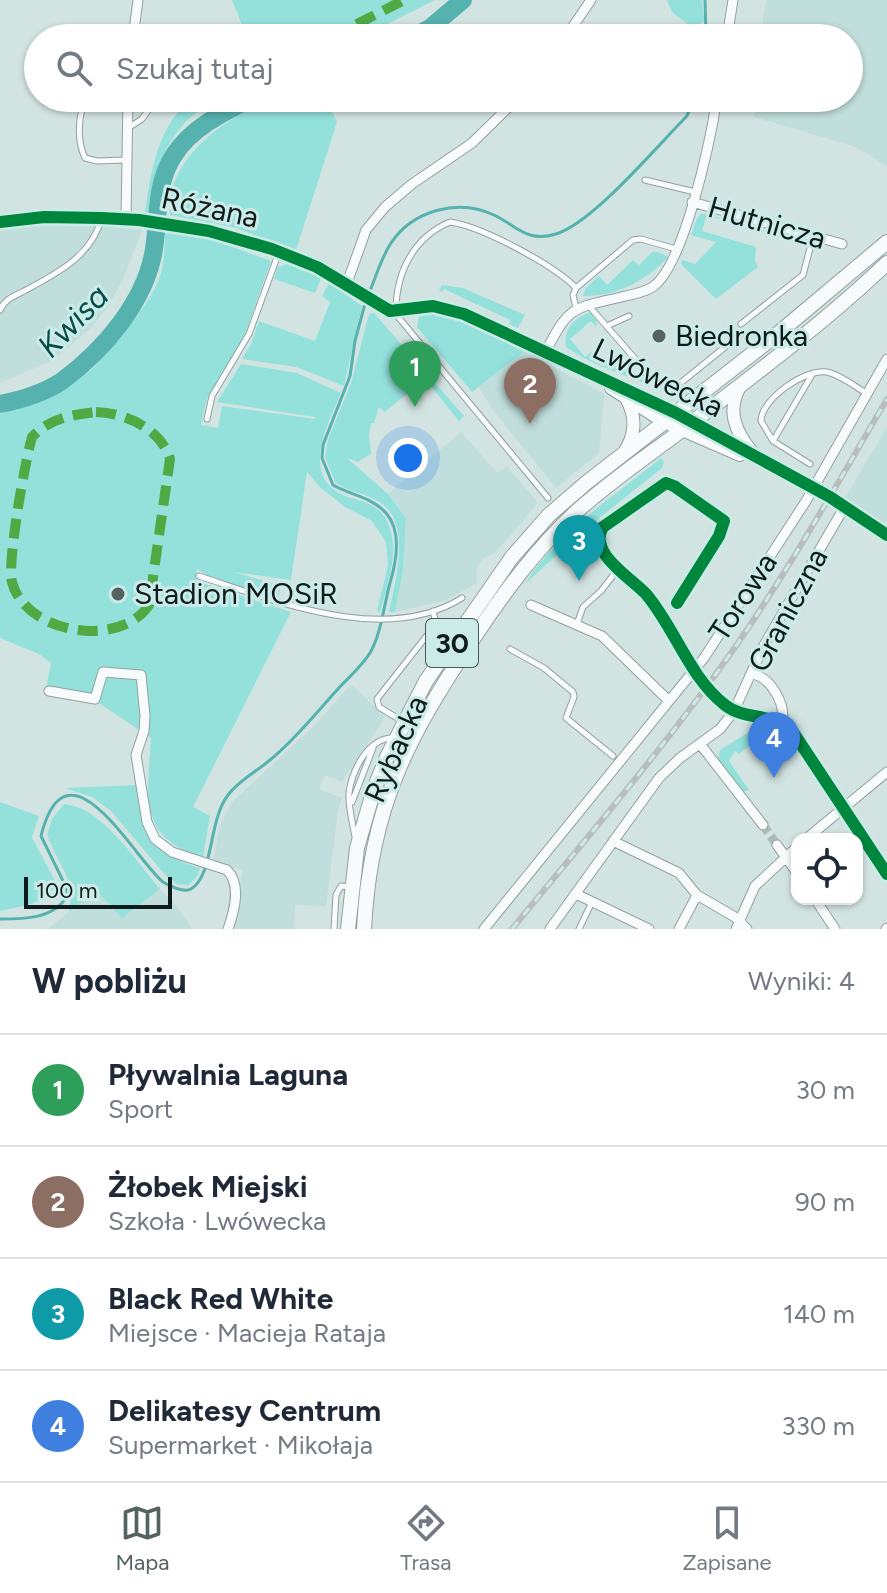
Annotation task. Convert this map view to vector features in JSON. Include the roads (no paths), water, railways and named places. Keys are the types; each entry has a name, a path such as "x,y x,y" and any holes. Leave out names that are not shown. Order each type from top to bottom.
{"main road":[{"name":"30","path":"670,418 775,336 887,242"},
{"name":"30","path":"687,426 828,315 887,263"},
{"name":"Rybacka","path":"364,929 374,844 401,742 403,722 512,557 549,515 670,418"},
{"name":"Rybacka","path":"348,929 357,848 374,789 401,742 532,559 575,513 687,426"}],"street":[{"path":"135,24 138,0"},
{"path":"575,24 591,0"},
{"path":"729,24 733,0"},
{"path":"128,112 127,160 132,220"},
{"path":"347,283 366,230 385,207 412,184 472,143 504,112"},
{"path":"546,351 564,318 576,308 651,288 667,272 694,197 715,112"},
{"name":"Hutnicza","path":"694,197 842,244"},
{"name":"Różana","path":"0,222 21,218 132,220 239,238 317,267 394,312"},
{"name":"Lwówecka","path":"394,312 433,306 448,308 546,351 599,379 632,391 670,418"},
{"name":"Torowa","path":"484,929 695,668 813,488 886,361"},
{"name":"Lwówecka","path":"599,379 627,400 760,460 813,488 887,535"},
{"path":"743,382 733,402 733,418 742,439 760,460"},
{"path":"624,453 634,426 627,400"},
{"name":"Lwówecka","path":"687,426 786,474"},
{"path":"677,603 724,526 721,517 674,486 663,484 603,527 598,537 599,546 653,602 718,699 734,711 782,722 793,732 887,874"},
{"name":"Graniczna","path":"550,929 659,778 680,758 720,729 734,711 763,647 845,506"},
{"path":"531,605 602,636 668,700"},
{"path":"49,691 95,699 103,672 141,675 145,716 136,755 147,822 155,839 172,852 227,870 233,876 236,894 228,929"},
{"path":"753,674 762,676 770,683 784,714 782,722"},
{"path":"700,744 763,825"},
{"path":"813,833 887,772"},
{"path":"613,841 679,873 697,895 747,929"},
{"path":"777,845 791,864"},
{"path":"737,924 755,886 791,852"},
{"path":"576,894 649,929"},
{"path":"679,929 697,895"},
{"path":"819,905 835,929"}],"lane":[{"path":"81,112 81,145 85,158 127,160"},
{"path":"127,129 147,112"},
{"path":"645,180 694,197"},
{"path":"0,310 2,298 75,260 95,238 101,218"},
{"path":"394,312 408,258 415,246 425,235 450,222 481,231 552,267 576,288"},
{"path":"741,324 802,276 813,236"},
{"path":"576,308 573,295 576,288 633,240 641,239 677,249"},
{"path":"207,419 212,396 249,334 279,251"},
{"path":"588,305 657,384 673,389 740,335"},
{"name":"Różana","path":"394,312 548,498"},
{"path":"607,326 629,316"},
{"path":"810,464 773,441 762,425 763,408 797,379 814,372 834,374 867,394"},
{"path":"773,441 814,372"},
{"path":"577,625 582,609 619,567"},
{"path":"199,576 315,612 372,617 392,618 433,611 462,598"},
{"path":"433,611 436,624 453,642"},
{"path":"403,722 379,707 377,699 436,624"},
{"path":"510,649 544,668 573,692 566,718 613,756"},
{"path":"357,848 349,793 362,755 384,738 401,742"},
{"path":"334,929 338,888 352,887"},
{"path":"579,929 592,902"}],"waterway":[{"name":"Kwisa","path":"435,24 463,0"},
{"path":"705,0 706,24"},
{"name":"Kwisa","path":"0,404 32,396 62,381 93,355 121,323 149,268 161,189 168,166 189,137 225,112"},
{"path":"369,293 384,255 400,232 411,222 438,210 480,210 537,236 556,234 571,227 606,200 688,112"},
{"path":"0,919 28,918 46,913 61,904 67,896 67,889 41,836 52,807 67,796 83,798 100,811 163,882 181,890 191,889 204,872 217,819 228,795 288,744 370,653 380,628 394,566 394,529 391,520 380,508 333,485 322,458 323,445 350,376 366,300"}],"tunnel":[{"path":"763,825 777,845"}],"railway":[{"path":"512,929 712,680 796,553 887,399"}],"place":[{"name":"Biedronka","path":"659,336"},
{"name":"Pływalnia Laguna","path":"415,407"},
{"name":"Żłobek Miejski","path":"530,424"},
{"name":"Black Red White","path":"579,581"},
{"name":"Stadion MOSiR","path":"118,594"},
{"name":"Delikatesy Centrum","path":"774,778"}]}
